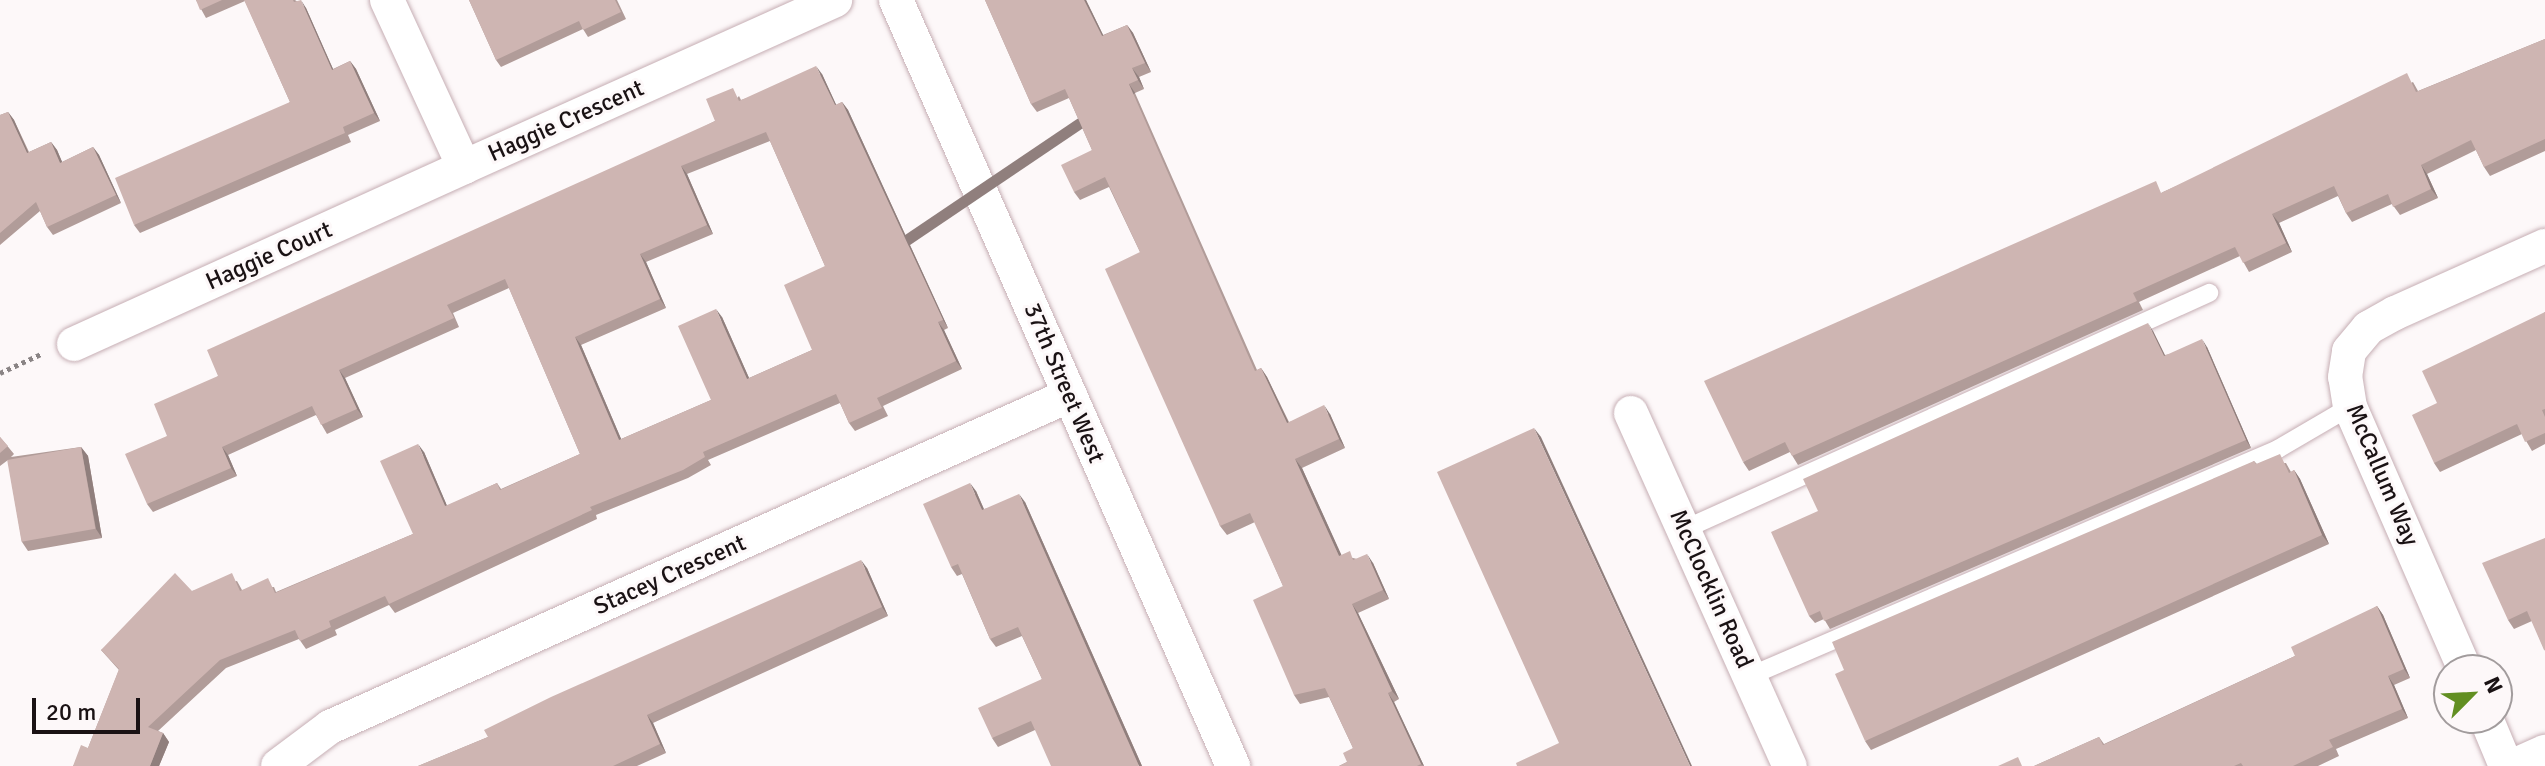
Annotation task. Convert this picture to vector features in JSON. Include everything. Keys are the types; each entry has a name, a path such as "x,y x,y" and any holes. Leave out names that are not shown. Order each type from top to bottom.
{"street":[{"name":"Haggie Crescent","path":"387,0 464,167 835,0"},
{"name":"37th Street West","path":"896,0 1233,766"},
{"name":"Haggie Court","path":"74,344 464,167"},
{"name":"McCallum Way","path":"2458,654 2350,407 2345,377 2349,351 2368,328 2545,246"},
{"name":"Stacey Crescent","path":"278,766 330,727 1070,395"},
{"name":"McClocklin Road","path":"1631,413 1790,766"},
{"path":"2493,734 2506,766"},
{"path":"2513,766 2545,752"}],"lane":[{"path":"1685,529 2209,293"},
{"path":"1750,676 2278,449 2350,407"}],"building":[{"path":"196,0 222,0 200,10"},
{"path":"244,0 301,0 332,70 350,61 374,113 343,127 345,133 134,225 115,178 290,102"},
{"path":"469,0 615,0 621,12 583,30 579,21 496,60"},
{"path":"985,0 1084,0 1102,36 1127,25 1145,63 1132,68 1138,80 1129,84 1255,371 1261,368 1287,423 1324,405 1339,439 1295,459 1339,556 1350,551 1353,560 1367,554 1383,590 1352,604 1421,764 1339,766 1347,762 1343,753 1353,748 1325,688 1294,695 1253,600 1283,586 1250,513 1220,526 1105,269 1140,252 1105,177 1074,192 1061,165 1092,150 1065,89 1031,104"},
{"path":"2545,39 2545,139 2484,167 2471,140 2421,165 2431,189 2393,207 2388,194 2346,213 2334,186 2272,214 2286,243 2243,263 2235,247 2133,293 2137,301 1792,456 1785,442 1743,462 1704,381 2156,181 2161,193 2407,73 2416,92"},
{"path":"816,66 835,105 842,102 943,320 938,322 956,361 877,398 882,408 849,423 836,394 703,452 705,457 683,470 590,507 592,510 389,604 385,596 329,621 331,627 300,641 295,630 220,660 148,727 163,733 150,766 73,766 81,745 88,748 119,669 101,650 175,573 192,591 232,573 240,591 268,578 275,593 413,534 380,461 418,444 445,506 497,483 500,490 580,454 505,279 447,305 454,318 339,370 357,409 321,425 312,406 222,447 231,468 147,504 125,454 167,436 154,404 218,376 207,350 715,121 706,99 733,88 739,101","holes":["766,132 825,266 784,285 812,350 747,379 716,309 678,326 711,400 619,440 575,337 660,299 640,254 707,225 681,166"]},
{"path":"8,112 27,153 51,142 60,163 93,147 116,195 47,227 36,202 0,233 0,115"},
{"path":"2545,312 2545,409 2542,410 2545,433 2525,442 2517,424 2434,463 2412,415 2437,403 2422,371"},
{"path":"2148,323 2164,356 2202,339 2246,440 1824,621 1820,611 1809,616 1771,532 1818,511 1803,479"},
{"path":"1534,428 1690,766 1517,766 1516,763 1559,743 1437,472"},
{"path":"0,437 8,446 0,453"},
{"path":"81,447 95,529 22,542 7,460"},
{"path":"2280,454 2289,473 2294,470 2322,535 1865,741 1835,674 1844,670 1832,642 2254,461 2256,464"},
{"path":"970,483 982,510 1019,494 1139,766 1051,766 1031,721 992,738 978,708 1042,679 1018,627 990,639 958,564 951,567 923,504"},
{"path":"2545,538 2544,650 2527,611 2508,620 2482,563"},
{"path":"861,560 882,607 647,715 660,744 613,766 418,766 488,737 484,730 551,697"},
{"path":"2377,606 2404,669 2388,676 2402,709 2329,740 2333,747 2293,766 2243,766 2241,763 2234,766 2034,766 2099,737 2103,745 2295,656 2291,647"},
{"path":"2018,757 2022,766 1998,766"}]}
